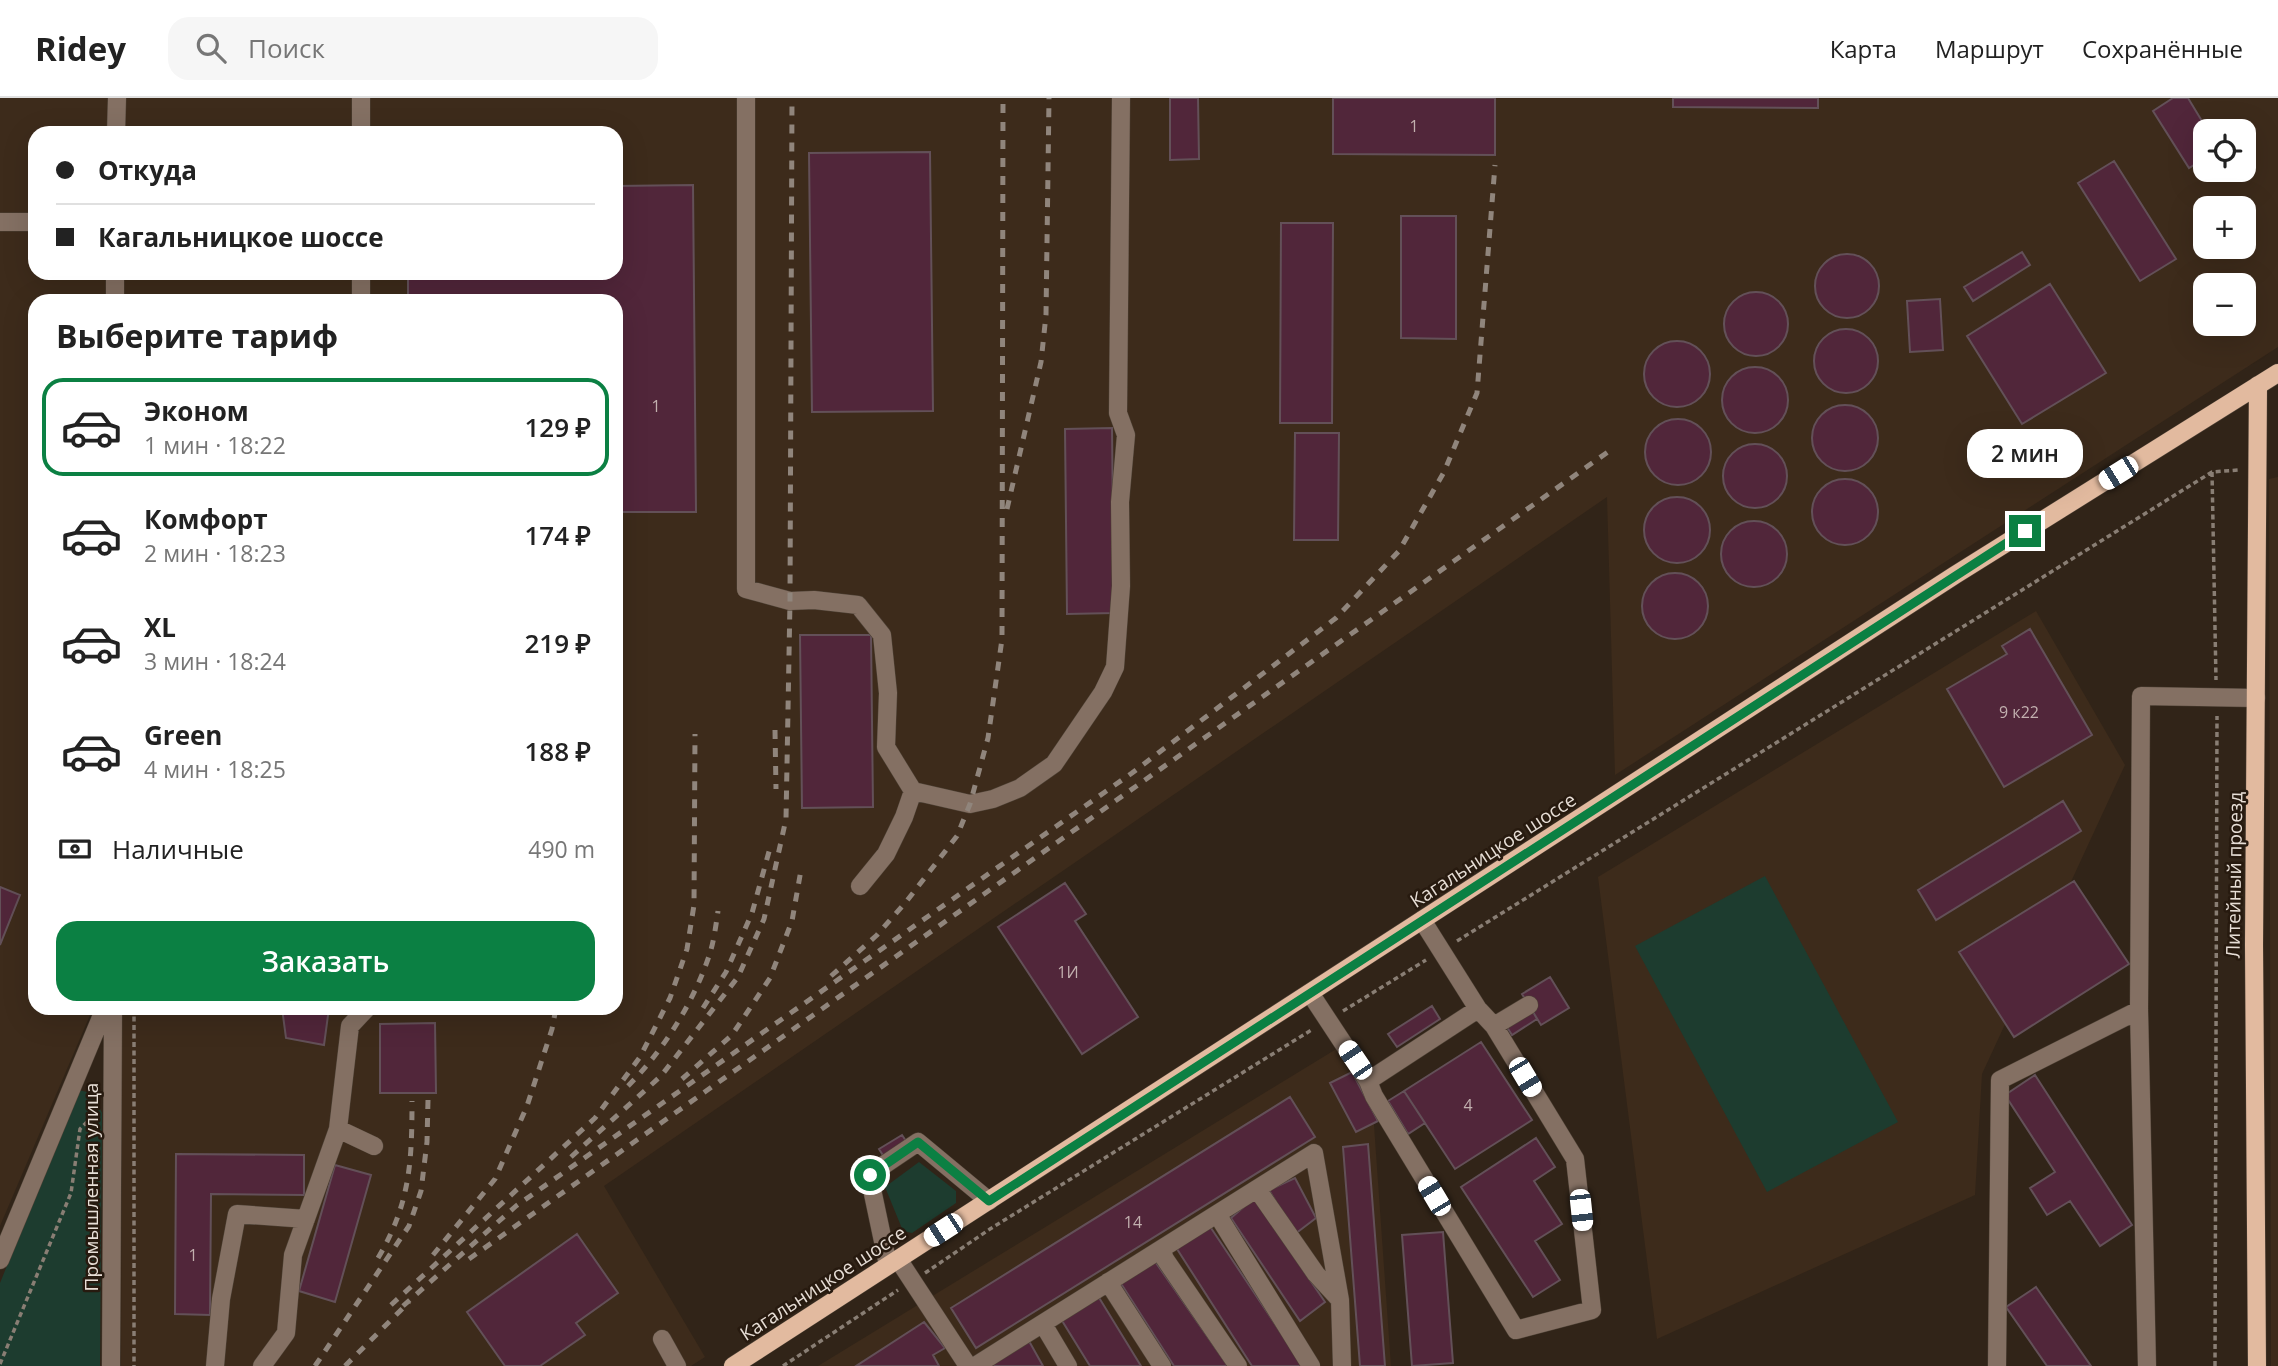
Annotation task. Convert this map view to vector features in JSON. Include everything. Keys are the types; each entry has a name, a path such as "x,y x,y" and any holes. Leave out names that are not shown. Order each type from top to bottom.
{"main road":[{"name":"Кагальницкое шоссе","path":"733,1366 1955,575 2278,373"},
{"name":"Литейный проезд","path":"2255,1365 2254,959 2258,385"}],"street":[{"path":"117,98 117,126"},
{"path":"361,98 361,126"},
{"path":"746,98 746,589 790,601 814,600 858,605 881,635 888,693 886,747 913,791 970,804 993,799 1020,788 1054,764 1103,692 1115,667 1121,586 1121,502 1126,435 1118,413 1121,98"},
{"path":"0,222 28,222"},
{"path":"2147,1366 2139,1010 2141,696 2256,698"},
{"path":"860,886 886,854 913,791"},
{"path":"1310,993 1368,1081 1374,1096 1516,1331 1592,1310 1575,1159 1494,1027 1478,1009 1422,920"},
{"path":"1494,1027 1529,1005"},
{"path":"1368,1081 1478,1009"},
{"path":"1997,1366 2000,1080 2139,1010"},
{"name":"Промышленная улица","path":"0,1260 102,1015"},
{"name":"Промышленная улица","path":"111,1366 113,1015"},
{"path":"262,1366 286,1333 293,1255 338,1129 350,1027 361,1015"},
{"path":"338,1129 374,1146"},
{"path":"968,1366 912,1281 893,1262 870,1175 918,1142 989,1201"},
{"path":"975,1366 1314,1153 1340,1300 1342,1366"},
{"path":"1257,1189 1316,1274 1340,1300"},
{"path":"215,1366 221,1299 237,1214 306,1219"},
{"path":"1217,1214 1311,1366"},
{"path":"1161,1249 1165,1259 1238,1366"},
{"path":"1108,1282 1162,1366"},
{"path":"1042,1324 1068,1366"},
{"path":"662,1339 677,1366"}],"path":[{"path":"783,1366 990,1229 2212,472 2217,697 2215,1366"},
{"path":"134,1015 134,1366"},
{"path":"0,1364 71,1193 80,1129 134,1076"}],"shaded area":[{"path":"0,98 2278,98 2278,347 1615,775 1607,497 604,1186 705,1357 691,1366 121,1366 122,1015 623,1015 623,294 28,294 28,1015 90,1015 0,1226"},
{"path":"2278,477 2278,1366 2271,1366 2269,479"},
{"path":"2036,611 2125,765 1982,1074 1975,1195 1657,1339 1598,877"},
{"path":"1338,1048 1370,1097 1373,1111 1391,1366 818,1366"}],"green space":[{"path":"1765,876 1898,1122 1767,1192 1635,946"},
{"path":"78,1090 92,1093 102,1113 100,1366 0,1366 0,1283"},
{"path":"919,1162 956,1191 956,1203 912,1233 903,1231 885,1187"}],"building":[{"path":"1170,98 1198,98 1199,159 1170,160"},
{"path":"1333,98 1495,98 1495,155 1333,154"},
{"path":"1673,98 1818,98 1818,108 1673,107"},
{"path":"2173,98 2188,98 2201,119 2193,119 2193,166 2189,168 2153,111"},
{"path":"930,152 933,411 812,412 809,153"},
{"path":"2114,161 2176,259 2140,281 2078,183"},
{"path":"693,185 696,512 623,512 623,294 408,294 408,280 623,280 623,186"},
{"path":"1401,216 1456,216 1456,339 1401,338"},
{"path":"1281,223 1333,223 1332,423 1280,423"},
{"path":"2022,252 2030,265 1973,301 1964,287"},
{"path":"1847,254 1859,256 1870,263 1877,274 1877,298 1870,309 1859,316 1847,318 1835,316 1824,309 1817,298 1815,286 1817,274 1824,263 1835,256"},
{"path":"2050,284 2106,373 2022,424 1967,336"},
{"path":"1750,292 1762,292 1779,301 1786,312 1786,336 1779,347 1762,356 1750,356 1738,351 1729,342 1724,330 1724,318 1729,306 1738,297"},
{"path":"1940,299 1943,350 1910,352 1907,301"},
{"path":"1840,329 1852,329 1869,338 1876,349 1876,373 1869,384 1852,393 1840,393 1828,388 1819,379 1814,367 1814,355 1819,343 1828,334"},
{"path":"1677,341 1690,344 1700,351 1707,361 1710,374 1707,387 1700,397 1690,404 1677,407 1664,404 1654,397 1647,387 1644,374 1647,361 1654,351 1664,344"},
{"path":"1755,367 1778,377 1788,400 1778,423 1755,433 1732,423 1722,400 1732,377"},
{"path":"1851,405 1869,414 1876,425 1876,451 1869,462 1858,469 1839,471 1821,462 1814,451 1812,432 1821,414 1832,407"},
{"path":"1678,419 1701,429 1711,452 1701,475 1678,485 1655,475 1645,452 1655,429"},
{"path":"1112,428 1114,613 1067,614 1065,429"},
{"path":"1295,433 1339,433 1338,540 1294,540"},
{"path":"1749,444 1761,444 1778,453 1785,464 1785,488 1778,499 1761,508 1749,508 1737,503 1728,494 1723,482 1723,470 1728,458 1737,449"},
{"path":"1838,479 1852,479 1864,484 1873,493 1878,512 1876,525 1869,536 1852,545 1838,545 1826,540 1817,531 1812,519 1812,505 1817,493 1826,484"},
{"path":"1677,497 1690,500 1700,507 1707,517 1710,530 1707,543 1700,553 1690,560 1677,563 1664,560 1654,553 1647,543 1644,530 1647,517 1654,507 1664,500"},
{"path":"1754,521 1777,531 1787,554 1777,577 1754,587 1731,577 1721,554 1731,531"},
{"path":"1675,573 1688,576 1698,583 1705,593 1708,606 1705,619 1698,629 1688,636 1675,639 1662,636 1652,629 1645,619 1642,606 1645,593 1652,583 1662,576"},
{"path":"2030,629 2092,735 2004,787 1947,689 2007,654 2002,646"},
{"path":"800,635 871,635 873,807 802,808"},
{"path":"2063,801 2081,831 1936,920 1918,890"},
{"path":"2074,881 2129,964 2014,1037 1959,952"},
{"path":"1065,883 1086,914 1075,921 1138,1017 1082,1054 998,927"},
{"path":"0,887 20,895 0,945"},
{"path":"1550,977 1569,1008 1541,1025 1522,994"},
{"path":"1432,1006 1440,1019 1397,1047 1388,1034"},
{"path":"1531,1008 1537,1019 1512,1035 1505,1024"},
{"path":"283,1015 328,1015 324,1045 286,1038"},
{"path":"435,1023 436,1093 380,1093 380,1024"},
{"path":"1481,1042 1532,1120 1455,1169 1404,1091"},
{"path":"1352,1072 1378,1121 1356,1132 1330,1083"},
{"path":"2035,1075 2132,1225 2100,1246 2070,1201 2047,1215 2030,1188 2055,1172 2005,1095"},
{"path":"1404,1091 1425,1123 1408,1134 1388,1101"},
{"path":"1290,1097 1315,1137 976,1348 951,1308"},
{"path":"902,1135 914,1153 891,1168 879,1149"},
{"path":"1536,1138 1555,1167 1534,1181 1562,1224 1535,1241 1560,1280 1533,1297 1461,1187"},
{"path":"1368,1144 1385,1366 1360,1366 1343,1147"},
{"path":"176,1154 304,1155 304,1195 211,1194 210,1315 175,1314"},
{"path":"335,1165 371,1175 335,1302 299,1291"},
{"path":"1295,1178 1316,1218 1295,1234 1269,1190"},
{"path":"1254,1198 1325,1302 1300,1321 1231,1218"},
{"path":"1209,1225 1303,1366 1252,1366 1177,1249"},
{"path":"1443,1232 1453,1363 1412,1366 1402,1235"},
{"path":"577,1234 618,1293 576,1323 585,1335 540,1366 505,1366 467,1312"},
{"path":"1154,1260 1228,1366 1174,1366 1120,1282"},
{"path":"2036,1287 2091,1366 2047,1366 2006,1307"},
{"path":"1098,1296 1141,1366 1090,1366 1061,1319"},
{"path":"924,1322 945,1348 933,1355 939,1366 856,1366"},
{"path":"1029,1341 1043,1366 986,1366"}],"railway":[{"path":"571,1157 661,1076 738,977 764,919 786,819 790,601 792,98"},
{"path":"831,976 877,935 957,836 970,804 988,738 1002,639 1003,98"},
{"path":"1007,509 1041,362 1046,315 1049,98"},
{"path":"403,1306 516,1206 1132,773 1336,618 1399,551 1444,472 1477,393 1495,165"},
{"path":"469,1259 1612,449"},
{"path":"775,730 776,789"},
{"path":"391,1305 595,1118 640,1057 670,998 687,949 694,905 695,734"},
{"path":"703,1008 726,972 752,913 770,848"},
{"path":"682,1079 732,1035 770,978 792,921 801,870"},
{"path":"628,1086 666,1041 687,1007 710,953 718,911"},
{"path":"433,1255 495,1179 527,1106 555,1015"},
{"path":"315,1366 409,1226 421,1191 427,1142 428,1100"},
{"path":"378,1258 403,1201 410,1163 412,1101"},
{"path":"345,1366 409,1302"}],"route":[{"path":"870,1175 918,1142 989,1201 2025,531"}]}
